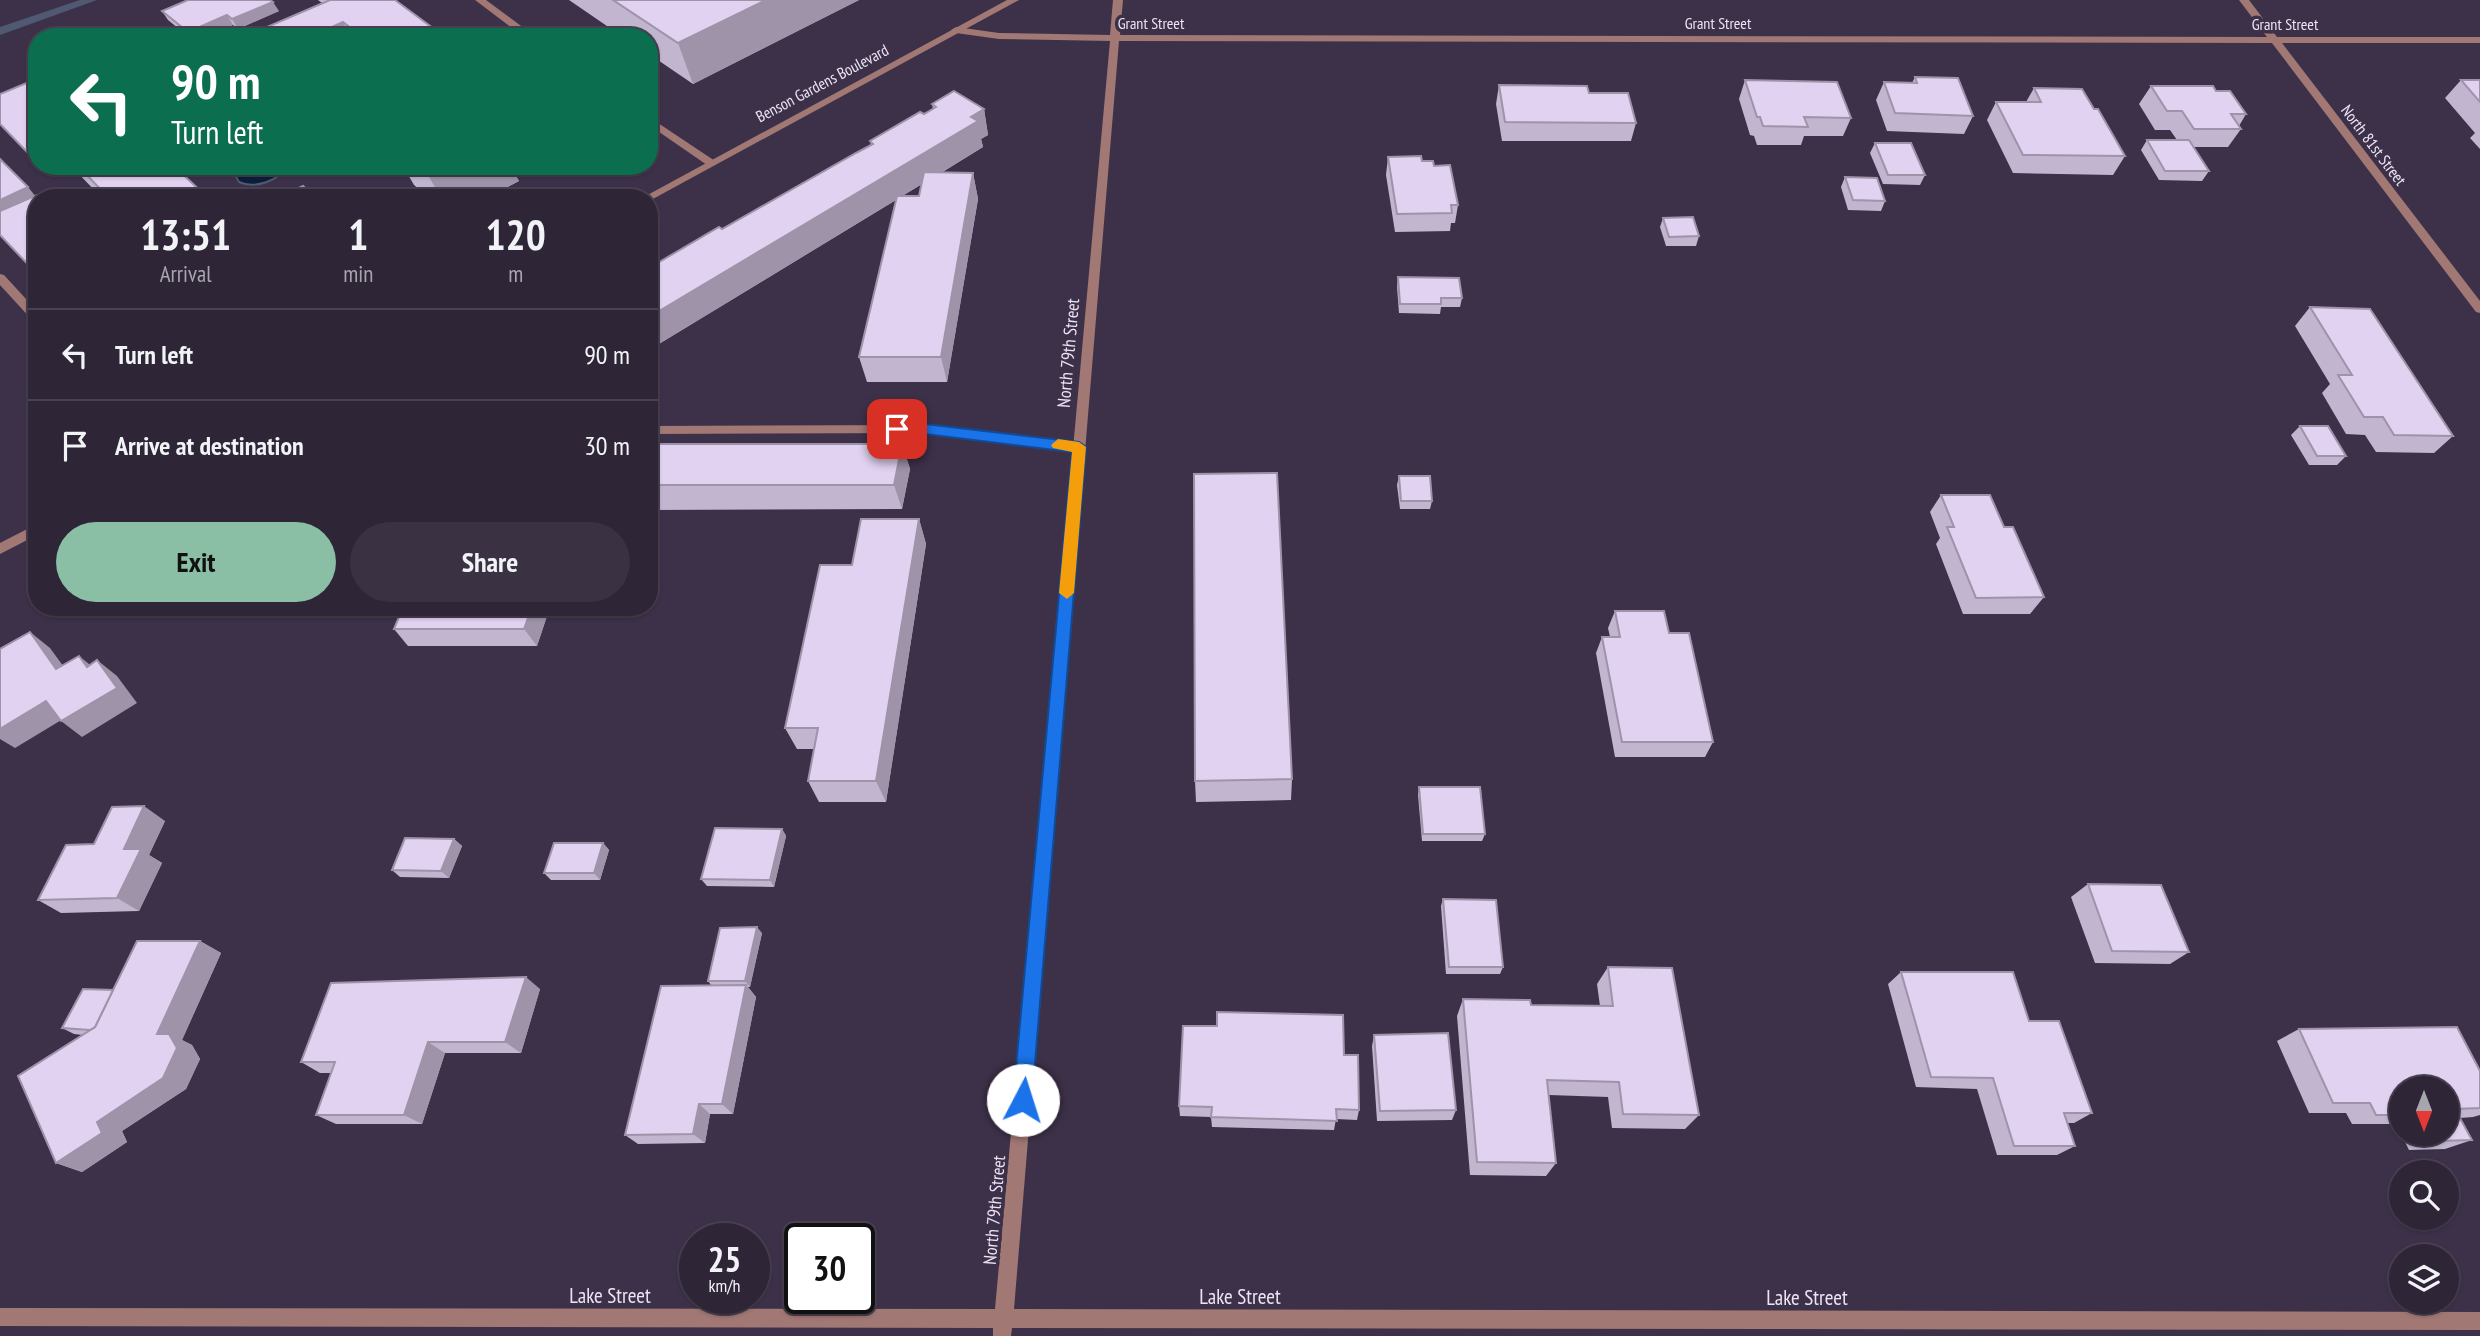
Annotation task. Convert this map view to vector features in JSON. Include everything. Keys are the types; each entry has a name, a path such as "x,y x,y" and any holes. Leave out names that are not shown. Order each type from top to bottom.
{"street":[{"path":"480,0 519,28"},
{"name":"Benson Gardens Boulevard","path":"658,192 1014,0"},
{"name":"North 79th Street","path":"1003,1327 1118,0"},
{"name":"North 81st Street","path":"2244,0 2480,309"},
{"name":"Grant Street","path":"956,30 999,36 1114,38 2480,40"},
{"path":"658,126 711,163"},
{"path":"0,278 28,308"},
{"path":"658,430 925,429 1079,447"},
{"path":"0,549 28,534"},
{"name":"Lake Street","path":"0,1317 1003,1327 2480,1321"}],"water":[{"path":"235,175 279,175 259,184 239,182"}],"building":[{"path":"188,0 273,2 232,19 227,15 197,28 183,28 162,11"},
{"path":"330,0 395,0 433,28 351,28 343,22 330,28 265,28"},
{"path":"613,0 766,0 678,43"},
{"path":"1915,77 1958,78 1973,116 1895,113 1884,82 1917,83"},
{"path":"1745,80 1837,82 1851,118 1804,117 1808,127 1763,126 1760,117 1757,117"},
{"path":"2461,80 2480,80 2480,102"},
{"path":"28,82 28,153 0,124 0,94"},
{"path":"1499,85 1587,86 1589,93 1628,93 1636,123 1505,122"},
{"path":"2151,86 2213,86 2216,91 2230,91 2246,114 2231,114 2241,129 2194,129 2182,111 2167,111"},
{"path":"2034,88 2082,89 2094,109 2098,109 2125,156 2023,155 1996,102 2041,102"},
{"path":"954,91 984,109 971,117 978,121 658,312 658,263 873,144 870,141 920,112 924,114 936,107 932,104"},
{"path":"2147,140 2189,140 2209,171 2165,171"},
{"path":"1875,143 1911,143 1925,175 1888,175"},
{"path":"1421,156 1422,161 1433,161 1434,166 1450,165 1458,205 1451,205 1452,213 1397,214 1388,157"},
{"path":"0,159 28,187 0,200"},
{"path":"924,172 973,173 941,357 859,357 897,196 919,196"},
{"path":"87,175 184,175 198,189 100,189"},
{"path":"1845,177 1877,178 1885,201 1853,200"},
{"path":"28,199 28,265 0,235 0,211"},
{"path":"1693,217 1699,236 1669,237 1663,218"},
{"path":"1398,277 1459,278 1462,298 1441,298 1441,304 1400,304"},
{"path":"2310,307 2370,309 2453,436 2394,435 2383,417 2364,417 2338,375 2352,375"},
{"path":"2300,426 2328,426 2346,456 2317,456"},
{"path":"658,444 902,444 894,485 658,485"},
{"path":"1277,473 1292,779 1195,781 1194,474"},
{"path":"1399,476 1430,476 1432,501 1401,501"},
{"path":"1941,495 1990,495 2004,527 2013,527 2044,597 1976,598 1947,527 1954,527"},
{"path":"861,519 919,519 876,781 808,781 818,728 785,728 820,565 852,565"},
{"path":"1615,611 1664,611 1669,633 1689,633 1713,742 1622,742 1602,637 1620,637"},
{"path":"399,616 529,616 524,629 394,629"},
{"path":"30,632 56,669 79,656 87,667 97,660 117,688 61,721 46,701 0,729 0,649"},
{"path":"1419,787 1480,787 1485,834 1423,834"},
{"path":"144,806 124,849 141,849 117,898 38,900 66,845 94,844 112,807"},
{"path":"715,828 782,829 770,880 701,879"},
{"path":"405,838 454,839 441,871 392,870"},
{"path":"554,843 603,843 594,873 544,873"},
{"path":"2088,884 2161,885 2189,952 2112,951"},
{"path":"1443,899 1496,900 1503,967 1449,967"},
{"path":"757,927 745,981 708,981 720,928"},
{"path":"137,941 200,941 157,1034 169,1034 177,1048 163,1078 97,1122 102,1133 56,1163 18,1076 95,1027"},
{"path":"1608,967 1672,968 1699,1115 1623,1114 1619,1082 1547,1080 1556,1163 1477,1162 1463,999 1530,1000 1531,1005 1613,1006"},
{"path":"1901,972 2013,972 2029,1021 2059,1021 2092,1113 2064,1113 2075,1146 2014,1146 1993,1078 1931,1077"},
{"path":"526,977 505,1042 428,1042 404,1115 316,1115 335,1062 301,1062 331,983"},
{"path":"746,985 722,1104 699,1104 693,1134 625,1135 661,986"},
{"path":"83,989 113,990 95,1027 90,1030 62,1028"},
{"path":"1217,1012 1343,1015 1344,1055 1358,1055 1359,1110 1336,1109 1337,1121 1211,1117 1212,1107 1179,1106 1183,1026 1217,1026"},
{"path":"2457,1027 2480,1071 2480,1108 2459,1109 2459,1076 2389,1076 2389,1115 2376,1115 2370,1103 2333,1103 2299,1029"},
{"path":"1448,1033 1456,1110 1380,1111 1374,1035"},
{"path":"2459,1116 2472,1140 2459,1140"}],"waterway":[{"path":"0,31 91,0"}],"slow traffic":[{"path":"1058,445 1079,447 1067,593"}],"route":[{"path":"897,429 925,429 1079,447 1023,1100"}]}
